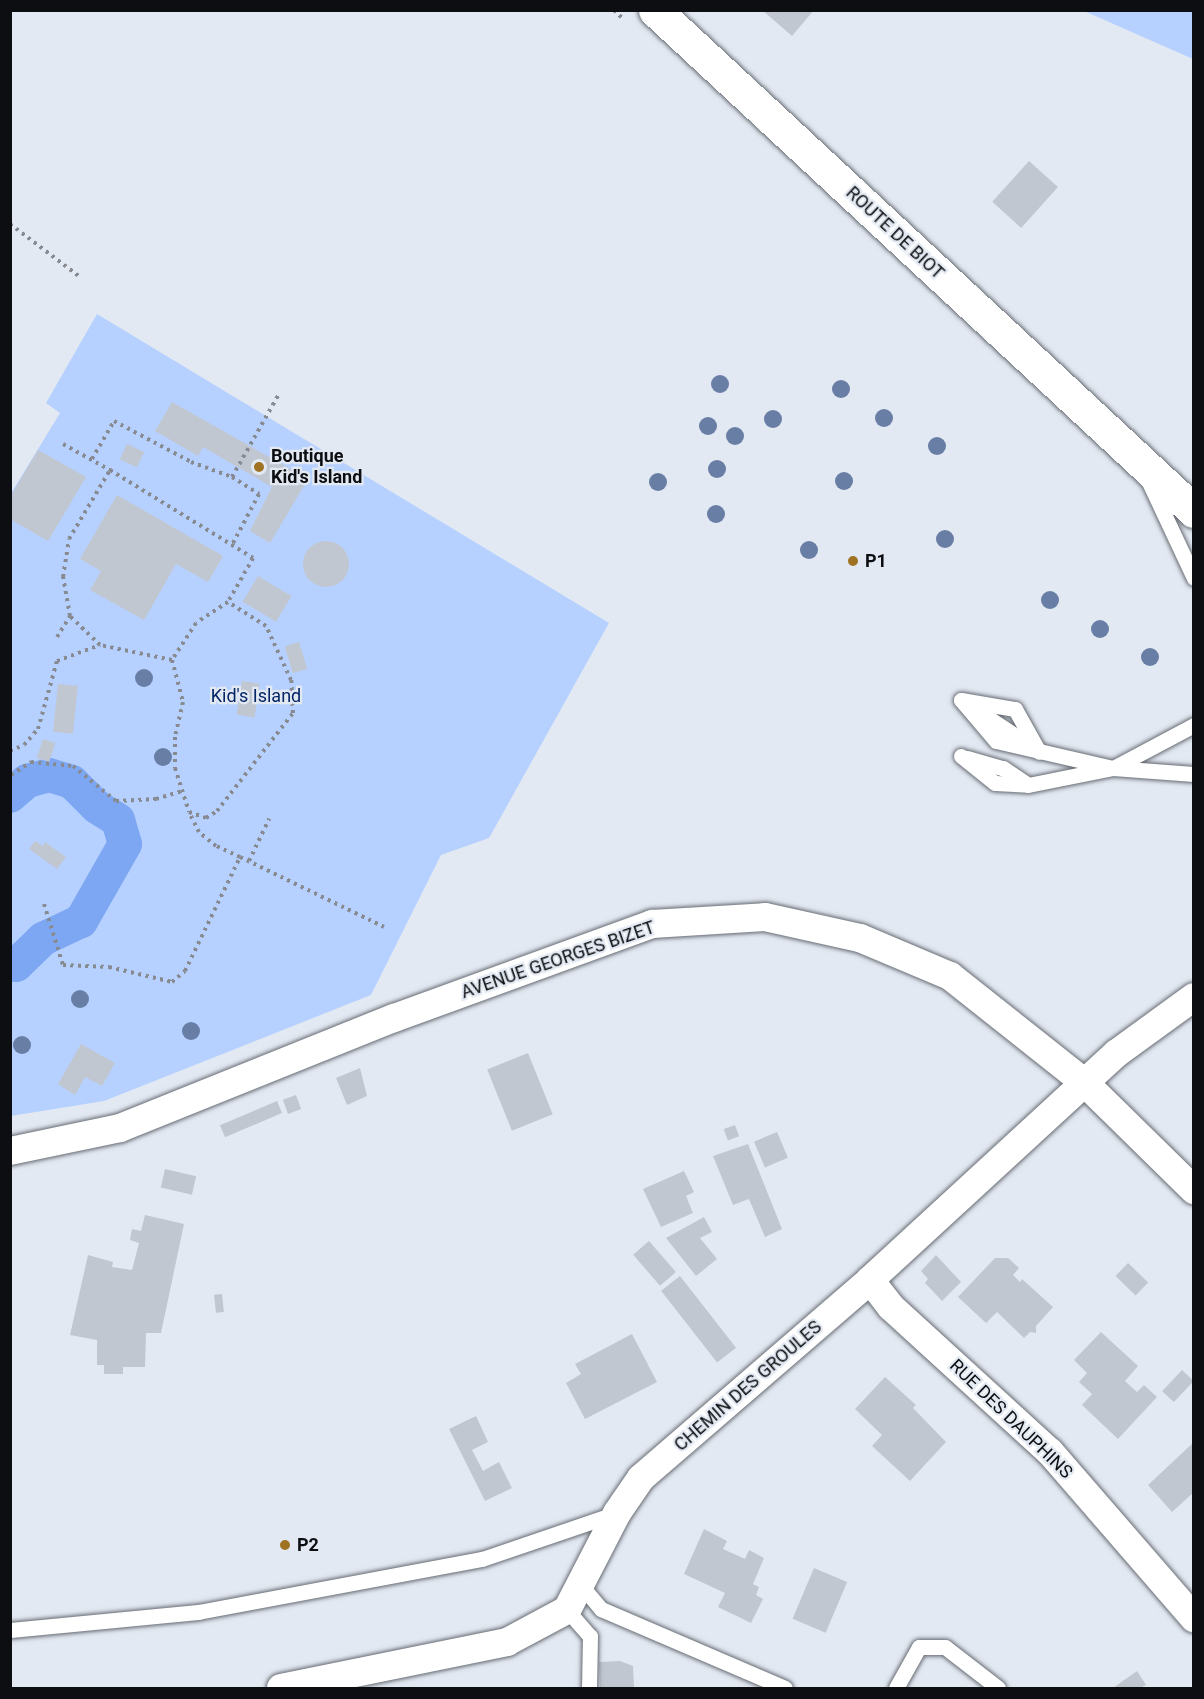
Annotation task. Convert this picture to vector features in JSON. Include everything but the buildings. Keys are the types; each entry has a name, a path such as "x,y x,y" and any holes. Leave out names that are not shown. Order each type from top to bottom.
{"main road":[{"name":"ROUTE DE BIOT","path":"655,10 1137,455"},
{"path":"1137,455 1194,511"},
{"path":"1137,455 1194,532"}],"street":[{"name":"AVENUE GEORGES BIZET","path":"10,1151 120,1128 394,1018 652,924 765,916 860,938 950,976 1085,1083 1194,1190"},
{"name":"CHEMIN DES GROULES","path":"567,1610 617,1513 641,1478 870,1280 1118,1053 1194,997"},
{"name":"RUE DES DAUPHINS","path":"870,1280 891,1306 1050,1452 1194,1618"},
{"path":"281,1689 507,1642 567,1610"}],"lane":[{"path":"1137,455 1194,578"},
{"path":"1039,752 1015,709 961,700 996,741 1039,752 1113,768 1194,774"},
{"path":"961,756 1003,768 1028,785 1113,768 1194,725"},
{"path":"10,1630 198,1612 482,1559 617,1513"},
{"path":"580,1584 601,1609 785,1689"},
{"path":"567,1610 590,1636 589,1689"},
{"path":"897,1689 919,1647 945,1647 999,1689"}],"path":[{"path":"10,224 80,277"},
{"path":"232,477 279,394"},
{"path":"92,459 114,421 191,462 232,477 259,494 232,545"},
{"path":"63,444 92,459 253,558 228,602 196,622 172,660 183,702 175,737 175,768 189,812 199,832 216,846 384,927"},
{"path":"99,645 70,616 63,577 69,539 110,470"},
{"path":"189,812 206,818 217,811 293,713 291,680 266,626 228,602"},
{"path":"57,638 70,616"},
{"path":"10,751 24,745 38,729 57,661 99,645 172,660"},
{"path":"11,775 32,762 73,766 116,801 156,799 182,790"},
{"path":"249,861 269,819"},
{"path":"44,904 46,918 63,965 109,967 171,982 184,970 240,857"}],"green space":[{"path":"1084,11 1193,11 1193,59"},
{"name":"Kid's Island","path":"97,314 609,623 489,838 441,855 371,995 104,1101 11,1116 10,495 60,413 46,403"}],"waterway":[{"path":"10,796 27,781 49,775 72,782 97,807 118,820 125,844 81,921 43,939 16,965 10,964"}],"place":[{"name":"Boutique Kid's Island","path":"259,467"},
{"name":"P1","path":"853,561"},
{"name":"P2","path":"285,1545"}]}
